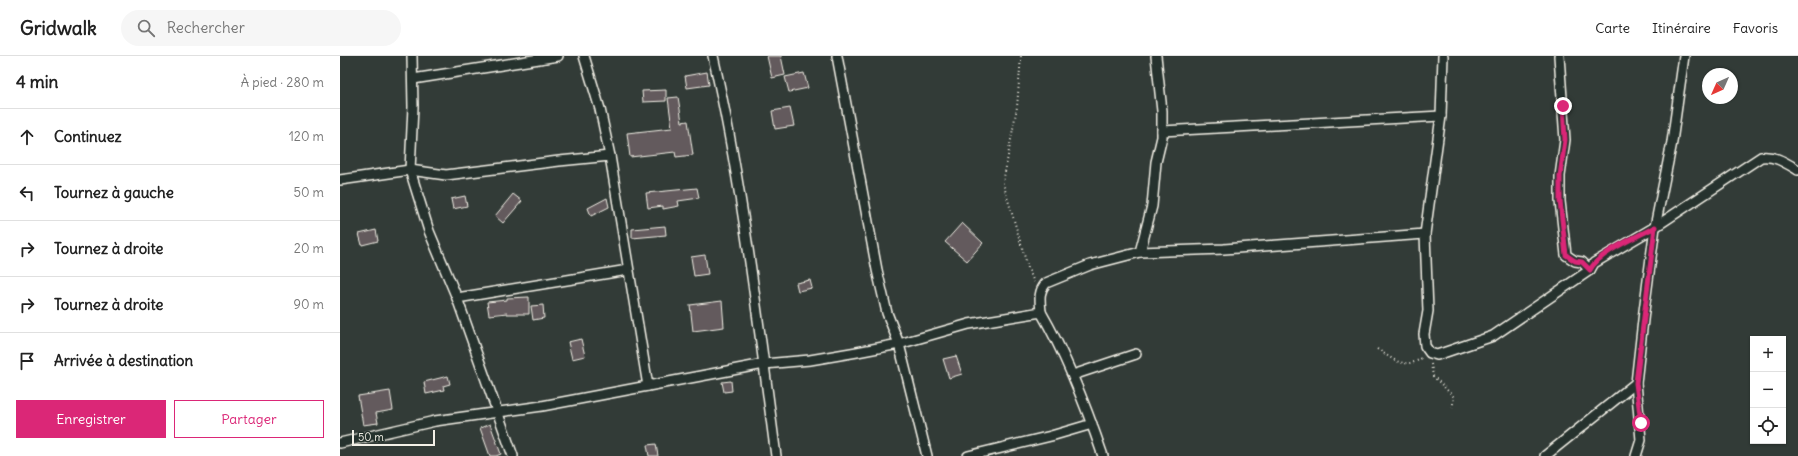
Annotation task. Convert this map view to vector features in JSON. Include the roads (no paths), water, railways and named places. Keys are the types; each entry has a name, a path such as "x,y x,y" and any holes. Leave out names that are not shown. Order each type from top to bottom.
{"street":[{"path":"412,56 413,107 410,170 429,231 457,298 513,456"},
{"path":"412,79 558,56"},
{"path":"584,56 600,109 610,156 648,386"},
{"path":"713,56 724,103 758,317 776,456"},
{"path":"837,56 877,270 887,313 900,344 927,456"},
{"path":"1140,252 1152,206 1156,162 1162,132 1162,111 1156,56"},
{"path":"1442,56 1441,116 1425,234 1428,311 1424,334 1426,346 1430,353 1437,355 1493,336 1590,270 1594,263 1599,259 1655,227 1761,157 1769,156 1777,158 1798,170"},
{"path":"1559,56 1565,140 1560,176 1560,201 1564,244 1566,255 1575,261 1582,262 1590,270"},
{"path":"1636,456 1641,440 1636,383 1655,227 1672,142 1684,56"},
{"path":"1162,132 1441,116"},
{"path":"340,180 410,170 446,175 559,160 610,156"},
{"path":"1103,456 1092,424 1058,341 1041,312 1041,288 1046,283 1090,265 1140,252 1224,249 1425,234"},
{"path":"457,298 628,270"},
{"path":"340,443 436,421 542,406 764,364 810,360 900,344 953,327 1041,312"},
{"path":"1072,375 1136,354"},
{"path":"1545,456 1636,383"},
{"path":"968,456 1051,436 1092,424"}]}
